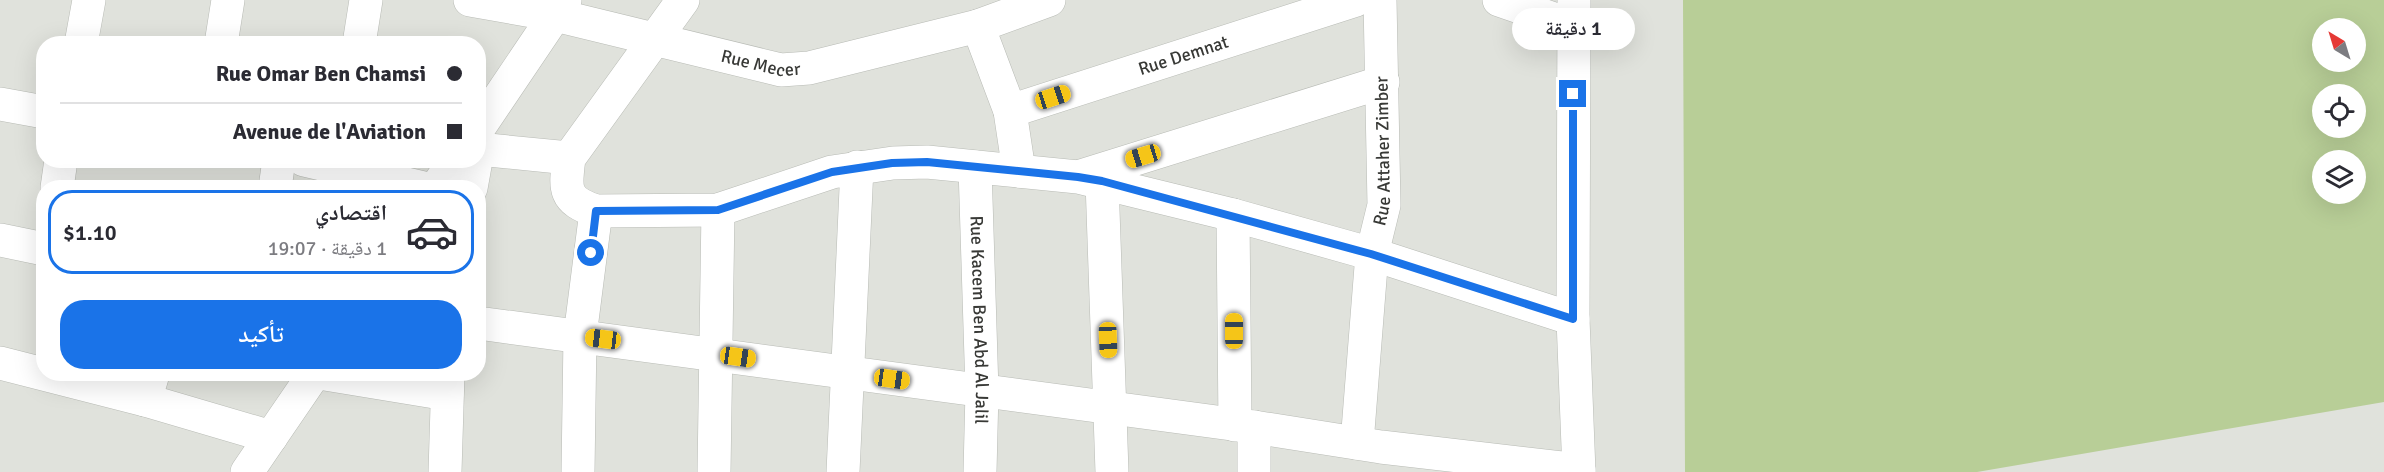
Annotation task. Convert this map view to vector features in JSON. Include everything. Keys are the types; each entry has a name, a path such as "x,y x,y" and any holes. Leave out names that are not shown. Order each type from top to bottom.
{"street":[{"path":"82,36 88,0"},
{"path":"222,36 228,0"},
{"path":"360,36 366,0"},
{"name":"Rue Mecer","path":"470,0 560,7 656,40 781,70 809,68 978,26 1049,0"},
{"path":"683,0 569,158 566,185 569,195 581,206 596,211 718,210 806,179 857,167 927,162 1090,179 1233,215 1371,254 1573,319"},
{"name":"Rue Demnat","path":"1010,111 1356,0"},
{"name":"Rue Attaher Zimber","path":"1373,454 1371,254 1384,206 1380,0"},
{"path":"486,323 1244,426 1373,454 1579,471 1573,319 1574,13 1499,0"},
{"path":"486,126 560,7"},
{"path":"978,26 1010,111 1019,171"},
{"path":"1090,179 1383,82"},
{"path":"0,104 36,111"},
{"path":"486,137 569,158"},
{"path":"843,472 857,167"},
{"name":"Rue Kacem Ben Abd Al Jalil","path":"975,167 982,391 980,472"},
{"path":"354,168 396,180"},
{"path":"1090,179 1111,408 1112,472"},
{"path":"714,472 718,210"},
{"path":"578,472 580,336 596,211"},
{"path":"1233,215 1244,426 1254,472"},
{"path":"0,240 36,247"},
{"path":"0,363 36,369"},
{"path":"112,381 149,387 271,437"},
{"path":"248,472 309,381"},
{"path":"410,381 447,384 445,472"}],"green space":[{"path":"1683,0 2384,0 2384,402 1977,472 1685,472"}],"route":[{"path":"591,253 596,211 718,210 832,172 892,163 927,162 1102,181 1371,254 1573,319 1573,94"}]}
